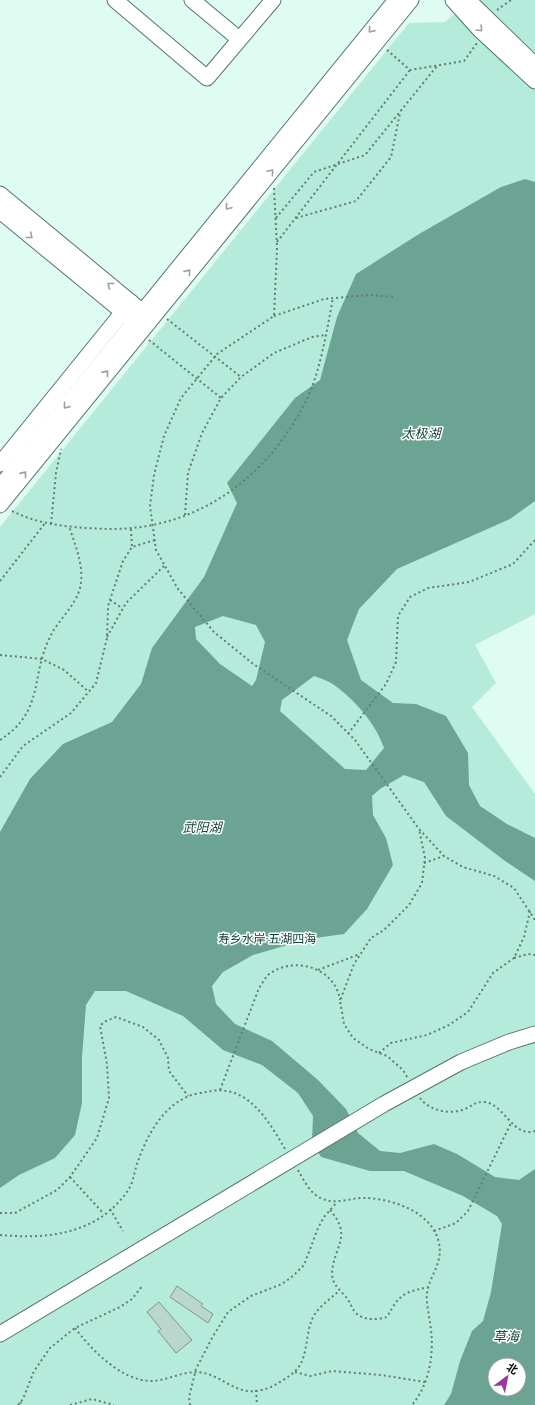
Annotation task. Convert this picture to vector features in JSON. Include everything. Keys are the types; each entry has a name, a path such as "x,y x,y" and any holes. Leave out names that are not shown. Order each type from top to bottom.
{"street":[{"path":"115,0 207,78 269,1"},
{"path":"192,0 239,39"},
{"path":"0,487 140,317 396,0"},
{"path":"0,464 140,317 273,169 411,0"},
{"path":"453,0 484,34 535,81"},
{"path":"468,0 535,65"},
{"path":"0,194 140,317"},
{"path":"0,211 140,317"},
{"path":"3,506 140,317"},
{"path":"0,1334 414,1088 461,1062 509,1042 535,1034"}],"path":[{"path":"486,18 511,0"},
{"path":"277,242 410,70 464,61 484,34"},
{"path":"376,42 410,70"},
{"path":"276,219 314,172 366,155 437,66"},
{"path":"296,218 356,201 391,157 400,112"},
{"path":"273,169 277,242 274,316"},
{"path":"394,297 369,295 324,299 274,316 215,357 181,398 164,436 154,475 150,506 156,550 178,589 214,632 252,663 330,716 348,734 368,758 419,829 444,856 463,867 494,876 514,888 530,910 535,920"},
{"path":"3,506 26,518 51,524 131,529 197,512 242,484 259,468 284,439 306,402 326,335 333,298"},
{"path":"140,317 215,357 241,378"},
{"path":"140,317 197,379 221,398"},
{"path":"185,516 188,473 202,433 221,398 241,378 274,353 312,337 326,335"},
{"path":"51,524 56,473 63,442"},
{"path":"0,582 46,522"},
{"path":"0,740 10,734 24,718 36,691 42,659 50,636 69,611 80,588 80,563 69,526"},
{"path":"131,529 132,547"},
{"path":"0,777 23,746 71,713 96,683 107,638 108,606 122,561 132,547 155,540"},
{"path":"348,734 386,684 396,662 398,616 410,597 428,588 469,582 513,564 535,540"},
{"path":"107,638 122,608 165,565"},
{"path":"110,600 122,608"},
{"path":"0,655 42,659 64,670 88,692"},
{"path":"340,1001 354,964 371,938 384,930 409,905 422,883 424,863 419,829"},
{"path":"424,863 444,856"},
{"path":"514,958 524,937 530,910"},
{"path":"318,970 361,953"},
{"path":"379,1053 391,1044 427,1034 449,1025 468,1012 493,973 514,958 528,954 535,955"},
{"path":"220,1090 260,988 267,976 282,967 299,964 318,970 330,978 339,993 344,1024 354,1038 369,1048 387,1056 403,1070 423,1102 433,1108 451,1112 464,1109 475,1103 485,1102 500,1109 517,1128 530,1133 535,1131"},
{"path":"0,1213 15,1213 57,1190 70,1177 97,1138 108,1098 107,1064 100,1032 100,1026 104,1022 116,1017 143,1027 159,1040 168,1058 169,1071 188,1096"},
{"path":"0,1235 40,1237 56,1234 75,1229 104,1214 130,1186 138,1162 152,1132 166,1110 188,1096 220,1090 229,1091 246,1099 265,1115 307,1187 323,1199 337,1201 365,1198 391,1202 416,1212 432,1225 438,1239 441,1258 428,1287 426,1301 431,1330 431,1360 425,1382 412,1405"},
{"path":"434,1231 456,1223 468,1211 489,1165 511,1123"},
{"path":"70,1177 104,1214"},
{"path":"190,1405 189,1397 195,1372 212,1338 228,1312 251,1296 282,1284 304,1265 318,1228 337,1201"},
{"path":"110,1209 123,1231"},
{"path":"330,1210 338,1219 342,1236 332,1273 333,1282 356,1312 364,1317 378,1320 387,1317 399,1297 410,1291 428,1287"},
{"path":"18,1405 34,1371 50,1348 75,1328 120,1307 132,1299 143,1285"},
{"path":"75,1328 88,1345 110,1364 135,1378 150,1381 195,1372 204,1373 224,1380 242,1390 256,1390 275,1386 294,1372 305,1354 311,1322 322,1305 339,1291"},
{"path":"294,1372 310,1376 332,1371 381,1375 425,1382"},
{"path":"256,1390 257,1405"},
{"path":"70,1405 92,1399 114,1405"},
{"path":"20,1402 24,1405"}],"green space":[{"name":"寿乡水岸·五湖四海","path":"471,0 535,0 535,614 475,645 496,683 472,707 535,794 535,1405 0,1405 0,527 409,23 445,22"}],"water":[{"path":"525,179 535,182 535,501 510,519 397,569 359,609 347,640 361,680 393,703 416,704 446,716 468,753 469,785 480,806 507,824 535,838 535,881 505,861 446,816 424,782 404,775 380,789 372,796 373,815 386,838 393,865 367,909 344,934 308,939 253,955 223,972 212,986 216,1004 235,1024 272,1041 318,1080 346,1109 358,1133 380,1151 400,1153 434,1144 457,1154 495,1177 519,1180 535,1169 535,1405 444,1405 451,1394 460,1361 472,1331 483,1321 491,1292 502,1224 497,1216 463,1196 404,1171 370,1171 321,1157 312,1141 313,1116 298,1093 262,1065 223,1050 183,1016 126,991 95,991 86,1005 82,1057 82,1103 75,1135 55,1158 19,1175 0,1188 0,832 30,779 63,744 112,722 141,684 152,648 204,577 237,503 227,483 295,398 320,380 337,317 356,274 419,234 501,187","holes":["223,616 256,625 265,642 256,680 252,686 220,664 196,639 195,627","314,676 331,683 355,703 370,721 380,739 384,748 366,770 345,769 280,711 282,700"]}],"building":[{"path":"177,1286 203,1304 201,1306 213,1314 208,1323 170,1297"},
{"path":"159,1302 192,1340 176,1353 158,1331 161,1329 147,1312"}],"water label":[{"name":"太极湖","path":"421,433"},
{"name":"武阳湖","path":"202,827"},
{"name":"草海","path":"506,1336"}]}
